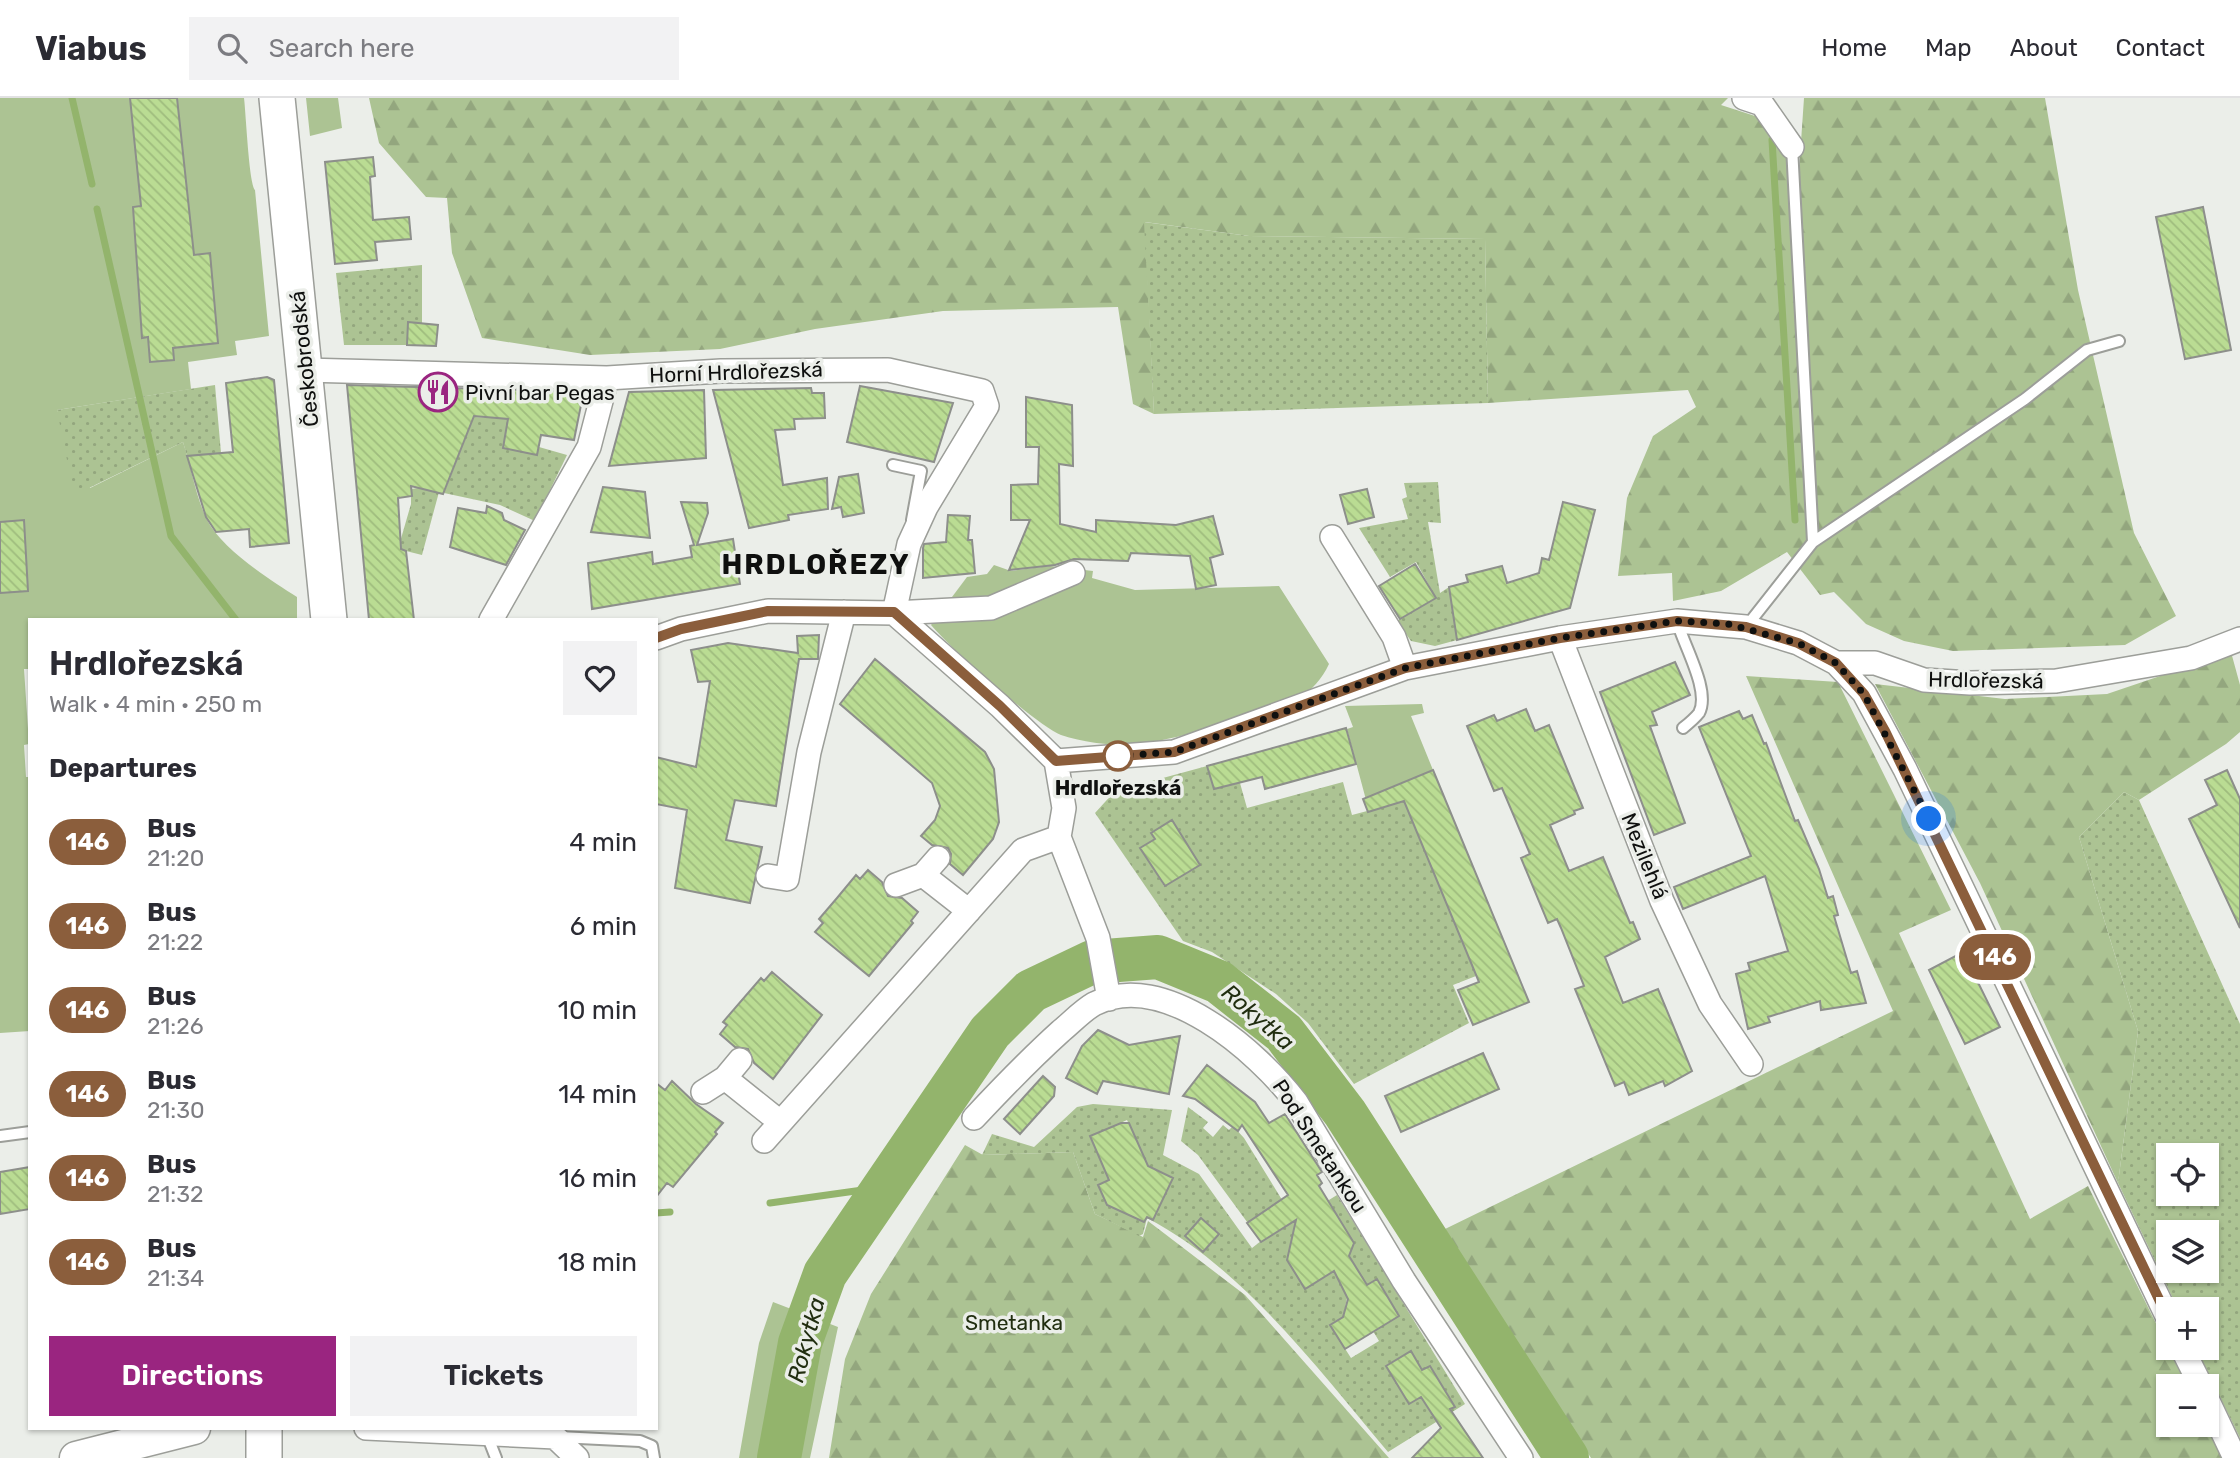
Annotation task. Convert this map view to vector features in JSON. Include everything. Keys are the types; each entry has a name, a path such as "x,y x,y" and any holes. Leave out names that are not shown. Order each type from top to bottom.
{"main road":[{"name":"Českobrodská","path":"277,98 329,618"},
{"path":"76,1458 186,1430"},
{"path":"264,1430 264,1458"}],"street":[{"path":"1744,98 1762,104 1792,147"},
{"name":"Horní Hrdlořezská","path":"305,370 607,378 763,370 888,370 982,391 987,406 926,507 909,544"},
{"path":"492,618 589,447 607,378"},
{"path":"1332,537 1394,637 1405,668"},
{"path":"894,612 909,544"},
{"path":"658,637 681,629 768,611 894,612 990,608 1073,573"},
{"path":"768,876 787,879 809,752 844,612"},
{"path":"894,612 1000,706 1056,761 1064,808 1059,837 1098,938 1108,992"},
{"name":"Hrdlořezská","path":"1056,761 1174,752 1405,668 1560,638 1677,621 1746,627 1798,643 1836,663 1875,663 1924,680 2056,681 2191,658 2240,639"},
{"name":"Mezilehlá","path":"1560,638 1662,901 1710,1004 1751,1064"},
{"path":"1836,663 1864,694 1905,769 2158,1297"},
{"path":"764,1141 1023,850 1059,837"},
{"path":"896,886 930,867 969,911"},
{"name":"Pod Smetankou","path":"974,1118 1059,1033 1108,992 1151,999 1203,1017 1242,1045 1280,1081 1296,1102 1404,1281 1521,1458"},
{"path":"703,1092 724,1078 740,1060"},
{"path":"724,1078 780,1122"},
{"path":"2219,1424 2235,1458"},
{"path":"401,1430 555,1437 577,1458"}],"lane":[{"path":"1792,147 1813,542"},
{"path":"1746,627 1813,542 2025,399 2087,350 2119,341"},
{"path":"893,465 921,471 909,544"},
{"path":"1677,621 1701,685 1702,704 1698,714 1683,728"},
{"path":"0,1136 28,1132"},
{"path":"487,1435 496,1458"},
{"path":"555,1437 640,1441 652,1446 654,1458"}],"green space":[{"path":"0,98 130,98 138,178 185,173 177,98 244,98 269,336 235,341 237,355 188,362 191,389 57,410 90,488 183,442 203,511 214,531 235,553 297,597 297,618 28,618 28,669 24,669 28,744 24,745 28,777 28,1031 0,1033 0,593 23,520 0,522","holes":["188,201 194,255 210,254 218,343 173,348 150,362 148,337 142,337 133,207"]},
{"path":"306,98 338,98 342,128 310,136"},
{"path":"369,98 1728,98 1721,105 1755,116 1778,140 1799,171 1804,98 2045,98 2078,290 2134,533 2176,616 2125,645 1953,651 1904,641 1866,624 1834,592 1820,595 1787,552 1721,591 1673,601 1672,573 1618,576 1627,498 1653,436 1696,407 1688,390 1488,403 1485,239 1249,236 1145,222 1154,414 1133,404 1118,307 943,311 815,329 720,349 590,355 482,338 452,253 447,198 426,197 379,143"},
{"path":"1144,222 1249,236 1485,239 1488,403 1154,414"},
{"path":"422,265 422,324 408,323 407,345 344,345 336,273"},
{"path":"215,385 221,453 187,456 183,442 89,488 73,490 57,410"},
{"path":"475,414 475,417 512,419 537,454 539,447 567,455 535,521 500,505 444,493"},
{"path":"1438,482 1441,523 1428,522 1440,593 1449,587 1457,640 1435,646 1411,641 1397,621 1436,598 1416,562 1390,577 1359,528 1408,519 1402,499 1407,497 1404,483"},
{"path":"411,489 439,492 422,555 398,549 411,504"},
{"path":"994,565 1011,571 1050,566 1093,571 1092,578 1135,590 1279,586 1329,664 1316,684 1298,699 1242,720 1164,740 1129,745 1095,743 1061,735 1014,702 931,625 967,577 987,574"},
{"path":"2231,652 2240,685 2240,732 2226,744 2139,800 2124,792 2079,837 2138,1031 2118,1183 1980,883 1875,684 2005,699 2107,694"},
{"path":"1746,676 1838,682 1951,910 1899,933 2030,1219 2088,1186 2156,1323 2156,1360 2174,1360 2181,1374 2156,1374 2156,1437 2212,1437 2222,1458 1591,1458 1445,1229 1893,1011"},
{"path":"1422,704 1424,713 1411,716 1433,770 1369,811 1347,729 1353,727 1345,706"},
{"path":"1207,766 1214,789 1240,783 1247,808 1343,782 1352,815 1405,801 1476,976 1453,985 1469,1023 1354,1084 1308,1023 1276,994 1212,952 1183,941 1095,813 1115,791","holes":["1172,820 1199,865 1164,886 1141,848 1155,839 1151,833"]},
{"path":"2124,792 2139,800 2240,1024 2240,1438 2219,1395 2219,1374 2209,1374 2202,1360 2219,1360 2219,1297 2172,1297 2166,1283 2219,1283 2219,1220 2156,1220 2156,1263 2118,1183 2138,1031 2079,837"},
{"path":"1093,1104 1172,1110 1163,1155 1199,1174 1252,1248 1261,1241 1198,1155 1181,1141 1188,1107 1208,1122 1203,1128 1213,1137 1223,1125 1229,1130 1233,1126 1244,1138 1295,1221 1337,1195 1465,1404 1388,1452 1277,1323 1215,1264 1182,1239 1147,1218 1143,1234 1139,1236 1095,1214 1073,1152 982,1155 992,1134 1034,1147 1077,1107","holes":["1127,1120 1148,1166 1172,1178 1144,1222 1107,1204 1098,1185 1109,1180 1090,1137","1338,1217 1354,1243 1345,1248 1351,1260 1305,1289 1287,1260 1290,1246","1377,1279 1399,1315 1373,1331 1379,1341 1351,1358 1330,1325 1343,1317 1347,1298","1411,1351 1422,1370 1430,1366 1441,1384 1409,1404 1386,1366"]},
{"name":"Smetanka","path":"965,1145 983,1155 1073,1152 1095,1214 1143,1237 1148,1221 1245,1295 1389,1458 829,1458 845,1359 871,1294"},
{"path":"773,1302 838,1327 810,1458 739,1458 759,1343"}],"building":[{"path":"130,98 177,98 194,255 210,253 218,343 173,348 174,360 150,362 148,337 142,338 133,207 141,206"},
{"path":"373,157 375,176 370,177 373,220 409,217 411,239 375,242 377,260 335,264 325,162"},
{"path":"2203,207 2231,350 2185,359 2156,217"},
{"path":"408,322 438,325 436,346 407,345"},
{"path":"267,377 274,380 289,543 250,547 249,529 216,532 206,517 187,456 233,452 226,383"},
{"path":"347,385 558,391 583,395 574,440 541,435 537,455 503,448 508,419 474,416 443,494 411,486 412,496 398,498 401,549 406,551 414,618 369,618"},
{"path":"860,386 953,403 934,462 847,442"},
{"path":"811,388 812,393 824,393 825,418 794,419 795,429 775,430 783,485 827,478 828,509 788,515 789,520 749,528 713,390"},
{"path":"704,390 706,458 609,466 629,392"},
{"path":"1026,397 1072,405 1073,466 1059,464 1060,524 1096,532 1096,520 1176,525 1213,516 1223,554 1210,558 1216,585 1196,589 1190,556 1131,553 1128,561 1074,559 1055,565 1009,570 1030,520 1011,520 1011,485 1038,484 1039,447 1026,447"},
{"path":"858,474 864,513 843,517 841,507 832,509 839,477"},
{"path":"603,487 645,492 650,538 591,532"},
{"path":"1367,489 1374,517 1348,524 1340,495"},
{"path":"681,502 707,503 708,513 697,545 733,539 740,584 592,609 588,563 652,552 653,564 692,557 690,546 694,545"},
{"path":"1563,502 1595,510 1570,608 1457,640 1449,587 1468,582 1466,575 1502,566 1507,583 1539,573 1542,558 1549,560"},
{"path":"487,506 502,513 504,520 525,530 506,565 450,547 458,508 486,513"},
{"path":"948,515 970,516 968,540 972,540 975,573 923,578 924,544 946,542"},
{"path":"24,520 28,591 0,593 0,522"},
{"path":"1415,564 1436,598 1400,619 1379,586"},
{"path":"819,635 818,659 799,659 776,806 735,800 726,840 762,847 750,903 675,888 687,810 658,804 658,758 696,767 710,681 698,682 691,650 728,643 798,653 797,636"},
{"path":"875,659 985,752 994,769 999,822 993,839 963,875 950,864 951,854 948,848 932,845 921,836 935,820 940,806 932,783 840,704"},
{"path":"1675,662 1690,695 1652,712 1657,725 1650,726 1685,823 1654,835 1600,692"},
{"path":"1526,709 1535,731 1549,725 1583,808 1550,825 1569,871 1603,857 1630,923 1633,922 1640,939 1605,957 1623,1003 1658,989 1692,1071 1665,1086 1663,1081 1629,1095 1624,1082 1615,1086 1575,989 1584,986 1561,928 1557,919 1548,923 1521,858 1530,854 1502,788 1494,791 1467,726 1494,715 1497,721"},
{"path":"1739,711 1743,719 1752,715 1764,744 1766,743 1795,821 1798,820 1819,869 1828,898 1833,896 1838,915 1834,916 1851,973 1857,971 1866,1003 1821,1010 1820,1001 1768,1017 1770,1022 1748,1029 1736,974 1750,970 1748,963 1788,951 1765,876 1683,909 1674,887 1751,856 1699,727"},
{"path":"1346,728 1356,764 1265,789 1262,777 1214,789 1207,766"},
{"path":"1433,770 1529,1002 1473,1025 1458,990 1479,982 1404,801 1368,812 1363,799"},
{"path":"2227,770 2240,799 2240,928 2189,819 2217,805 2205,780"},
{"path":"1172,820 1200,865 1165,886 1140,848 1155,839 1151,833"},
{"path":"868,870 882,882 888,896 902,898 918,912 911,921 913,923 869,976 815,932 823,923 819,919 856,875 860,879"},
{"path":"1963,952 2000,1027 1965,1044 1929,970"},
{"path":"772,972 822,1015 773,1079 754,1063 748,1049 735,1047 720,1034 727,1025 723,1022 761,978 764,981"},
{"path":"1098,1030 1129,1045 1180,1036 1169,1094 1103,1081 1097,1094 1066,1078 1082,1046"},
{"path":"1483,1053 1499,1089 1401,1132 1385,1096"},
{"path":"1207,1065 1255,1102 1269,1123 1285,1114 1322,1172 1317,1175 1322,1183 1319,1186 1354,1243 1349,1256 1367,1285 1377,1279 1399,1316 1345,1349 1330,1325 1343,1317 1348,1299 1334,1271 1305,1289 1287,1260 1296,1220 1261,1242 1247,1223 1288,1195 1242,1125 1238,1131 1195,1099 1183,1096"},
{"path":"1043,1076 1055,1087 1054,1096 1020,1134 1004,1119"},
{"path":"672,1081 696,1104 723,1123 673,1187 667,1183 658,1194 658,1085 665,1090"},
{"path":"1121,1123 1129,1123 1148,1166 1173,1178 1153,1220 1147,1217 1144,1222 1107,1205 1098,1185 1109,1180 1090,1136"},
{"path":"28,1167 28,1209 0,1214 0,1172"},
{"path":"1201,1218 1219,1234 1203,1252 1185,1236"},
{"path":"1411,1351 1422,1370 1430,1366 1455,1407 1450,1409 1483,1458 1412,1458 1441,1428 1421,1397 1409,1404 1386,1366"}],"waterway":[{"path":"72,98 92,184"},
{"path":"1772,140 1795,520"},
{"path":"97,209 171,536 234,618"},
{"name":"Rokytka","path":"779,1458 800,1343 825,1274 990,1032 1031,991 1092,962 1158,957 1219,982 1284,1033 1345,1113 1567,1458"},
{"path":"770,1203 884,1187"},
{"path":"658,1213 670,1212"}],"bus line":[{"name":"146","path":"658,637 681,629 768,611 894,612 1000,706 1056,761 1174,752 1405,668 1560,638 1677,621 1746,627 1798,643 1836,663 1864,694 1885,731 2158,1297"}],"place":[{"name":"Pivní bar Pegas","path":"438,392"},
{"name":"Hrdlořezská","path":"1118,756"}],"district":[{"name":"HRDLOŘEZY","path":"816,564"}],"route":[{"path":"1118,756 1174,752 1405,668 1560,638 1677,621 1728,624 1798,643 1836,663 1864,694 1929,819"}]}
